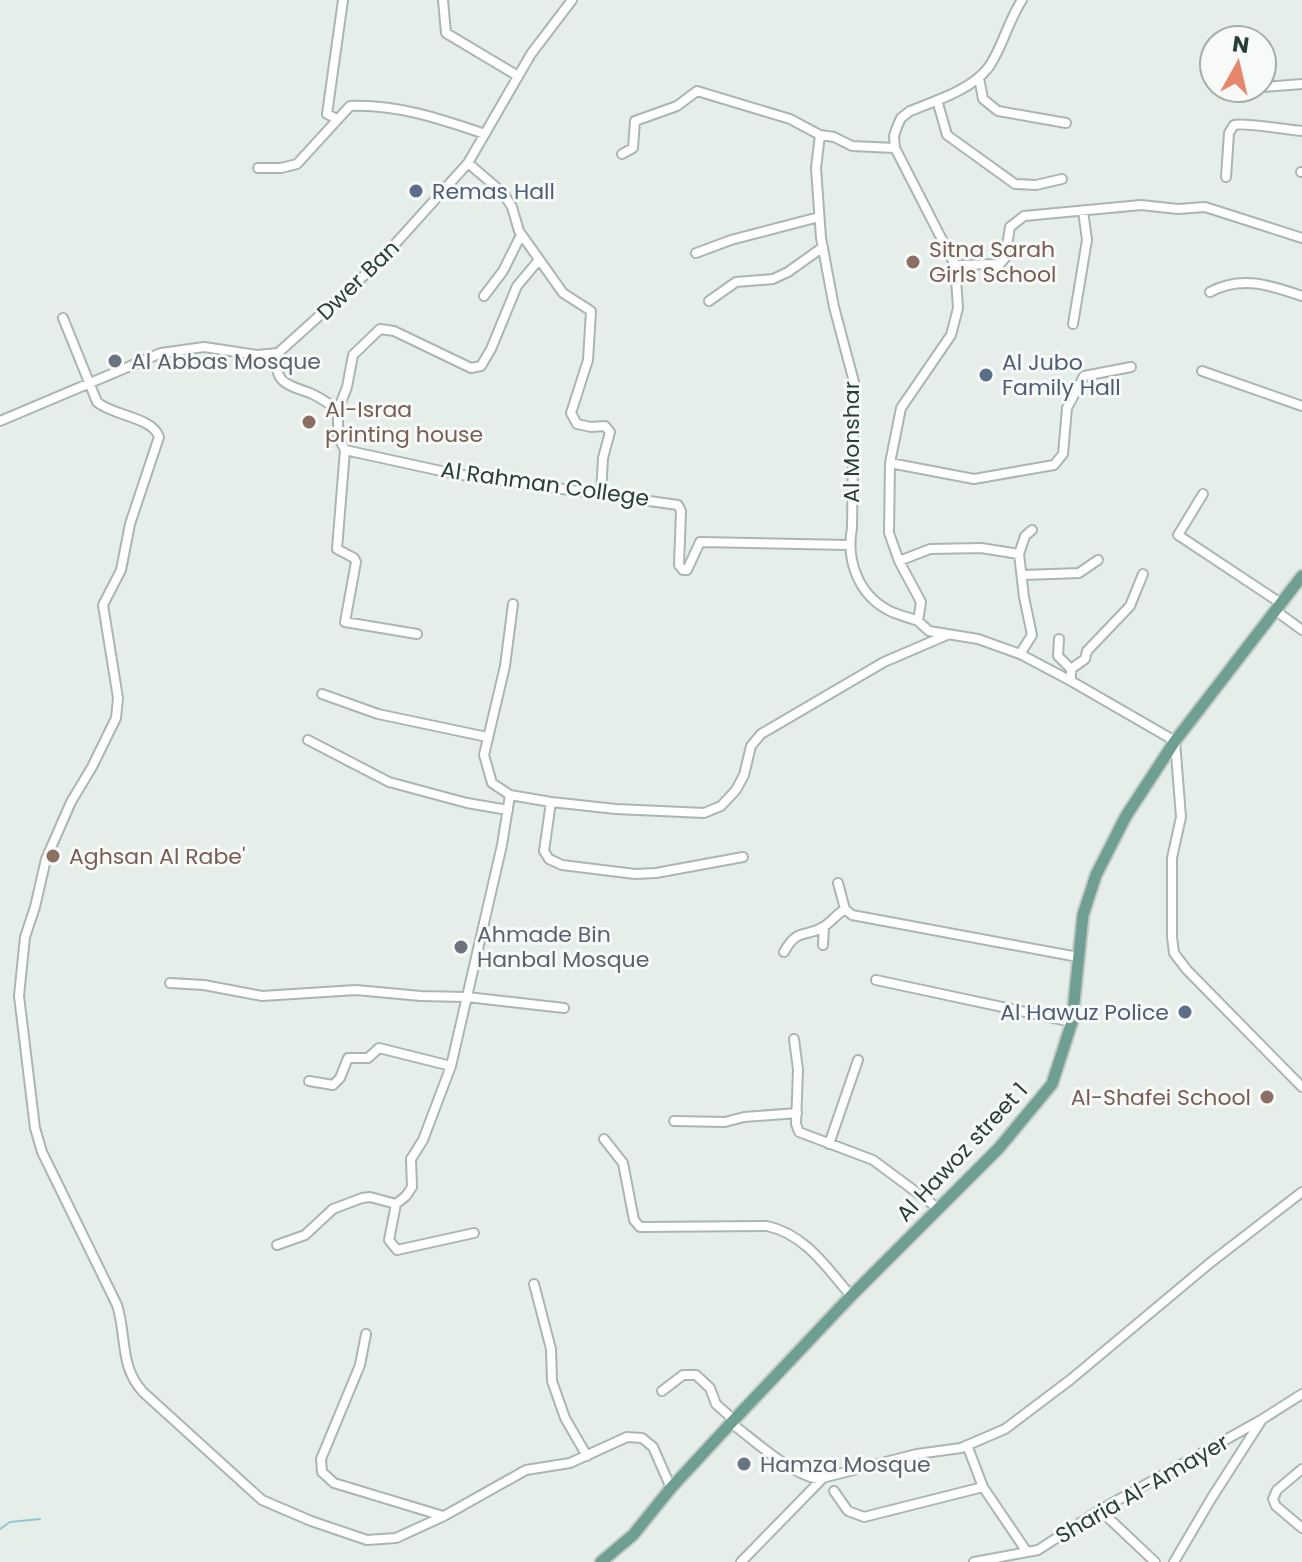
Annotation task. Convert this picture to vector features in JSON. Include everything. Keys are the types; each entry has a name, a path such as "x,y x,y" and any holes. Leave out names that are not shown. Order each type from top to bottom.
{"main road":[{"name":"Al Hawoz street 1","path":"601,1562 633,1535 671,1488 851,1296 999,1148 1052,1084 1072,1022 1083,915 1096,875 1126,816 1175,741 1302,576"}],"street":[{"path":"337,119 327,114 343,0"},
{"path":"443,0 446,33 518,76"},
{"name":"Dwer Ban","path":"278,353 378,263 468,163 537,46 572,0"},
{"path":"622,154 633,148 635,121 677,106 697,91 790,119 820,135 834,137 852,146 895,148 894,136 901,118 979,78 990,66 1011,16 1022,0"},
{"path":"979,78 983,99 998,111 1066,123"},
{"path":"1278,86 1302,84"},
{"path":"937,100 947,135 1015,184 1036,185 1062,179"},
{"path":"258,168 297,164 350,106 376,105 421,113 485,134"},
{"path":"1226,177 1229,133 1234,125 1242,123 1302,131"},
{"name":"Al Monshar","path":"820,135 816,168 823,247 834,307 854,382 852,528 848,545 853,568 864,589 887,609 918,621 929,631 978,639 1020,654 1175,741"},
{"name":"Al Monshar","path":"895,148 955,265 958,308 951,335 901,408 890,463 889,533 899,561 921,602 918,621"},
{"path":"468,163 503,193 512,207 521,235 563,293 591,311 588,360 571,413 577,424 605,426 610,432 603,458 601,495"},
{"path":"955,265 1000,264 1005,258 1010,227 1020,217 1141,205 1178,209 1205,207 1302,238"},
{"path":"1073,324 1087,240 1083,211"},
{"path":"696,253 731,240 819,217"},
{"path":"484,296 503,271 521,235"},
{"path":"709,301 736,282 773,279 788,272 823,247"},
{"path":"417,634 345,622 356,562 337,549 345,450 338,436 338,410 347,387 353,355 380,329 394,331 471,368 481,366 517,286 538,261"},
{"path":"1210,292 1224,283 1249,281 1302,296"},
{"path":"63,318 97,402 153,426 159,439 130,524 121,570 103,605 118,698 116,718 71,802 46,859 25,937 19,996 35,1128 42,1152 117,1305 122,1324 124,1358 133,1380 216,1461 262,1500 367,1540 396,1538 444,1516 526,1470 570,1463 627,1437 642,1438 654,1447 671,1488"},
{"path":"0,421 161,353 186,347 218,347 257,355 278,353 276,363 279,375 292,389 309,392 338,410"},
{"path":"890,463 974,479 1054,465 1063,454 1067,408 1084,376 1131,367"},
{"path":"1202,371 1250,385 1302,406"},
{"name":"Al Rahman College","path":"345,450 455,474 601,495 646,498 678,505 681,511 679,565 683,570 687,570 700,542 848,545"},
{"path":"1203,494 1178,535 1279,607 1302,630"},
{"path":"1020,654 1032,635 1019,554 1025,536 1032,530"},
{"path":"899,561 930,549 981,548 1019,554"},
{"path":"1023,575 1079,573 1098,560"},
{"path":"1071,669 1085,659 1087,651 1130,606 1143,574"},
{"path":"513,604 505,666 484,755 492,783 510,795 551,802 697,813 715,809 731,797 740,783 751,746 761,734 884,662 948,635"},
{"path":"1059,639 1058,656 1071,669 1071,681"},
{"path":"322,694 378,714 487,737"},
{"path":"308,740 389,782 467,803 508,810"},
{"path":"1175,741 1181,817 1172,858 1174,953 1302,1087"},
{"path":"474,1233 397,1250 389,1240 396,1204 412,1187 411,1159 423,1140 451,1066 510,795"},
{"path":"551,802 544,851 549,859 562,865 646,874 743,857"},
{"path":"838,883 845,909 852,915 1078,957"},
{"path":"784,952 801,933 824,927 845,909"},
{"path":"823,945 824,927"},
{"path":"876,980 1072,1022"},
{"path":"170,983 204,985 262,996 356,990 467,997 564,1008"},
{"path":"794,1039 798,1070 796,1124 799,1132 873,1160 939,1209"},
{"path":"309,1081 333,1085 340,1078 348,1058 368,1058 379,1048 451,1066"},
{"path":"829,1144 858,1060"},
{"path":"674,1121 725,1122 744,1117 797,1113"},
{"path":"604,1139 623,1163 626,1190 638,1225 644,1228 778,1228 805,1243 851,1296"},
{"path":"662,1391 683,1375 696,1375 710,1388 716,1404 733,1422 803,1475 822,1479 917,1454 967,1445 1005,1429 1060,1388 1210,1263 1302,1192"},
{"path":"277,1245 305,1235 333,1209 362,1198 396,1204"},
{"path":"534,1284 551,1349 552,1381 565,1418 587,1456"},
{"path":"366,1334 360,1365 321,1459 322,1472 334,1483 444,1516"},
{"name":"Sharia Al-Amayer","path":"974,1562 1038,1550 1100,1510 1302,1394"},
{"path":"1174,1562 1261,1420"},
{"path":"967,1445 983,1487 1027,1552"},
{"path":"1302,1469 1277,1490 1273,1499 1276,1506 1302,1528"},
{"path":"741,1562 822,1479"},
{"path":"834,1491 848,1511 864,1517 983,1487"},
{"path":"1100,1510 1155,1562"}],"waterway":[{"path":"0,1529 10,1522 40,1519"}],"place":[{"name":"Remas Hall","path":"416,191"},
{"name":"Sitna Sarah Girls School","path":"913,262"},
{"name":"Al Abbas Mosque","path":"115,361"},
{"name":"Al Jubo Family Hall","path":"986,375"},
{"name":"Al-Israa printing house","path":"309,422"},
{"name":"Aghsan Al Rabe'","path":"53,856"},
{"name":"Ahmade Bin Hanbal Mosque","path":"461,947"},
{"name":"Al Hawuz Police","path":"1185,1012"},
{"name":"Al-Shafei School","path":"1267,1097"},
{"name":"Hamza Mosque","path":"744,1464"}]}
